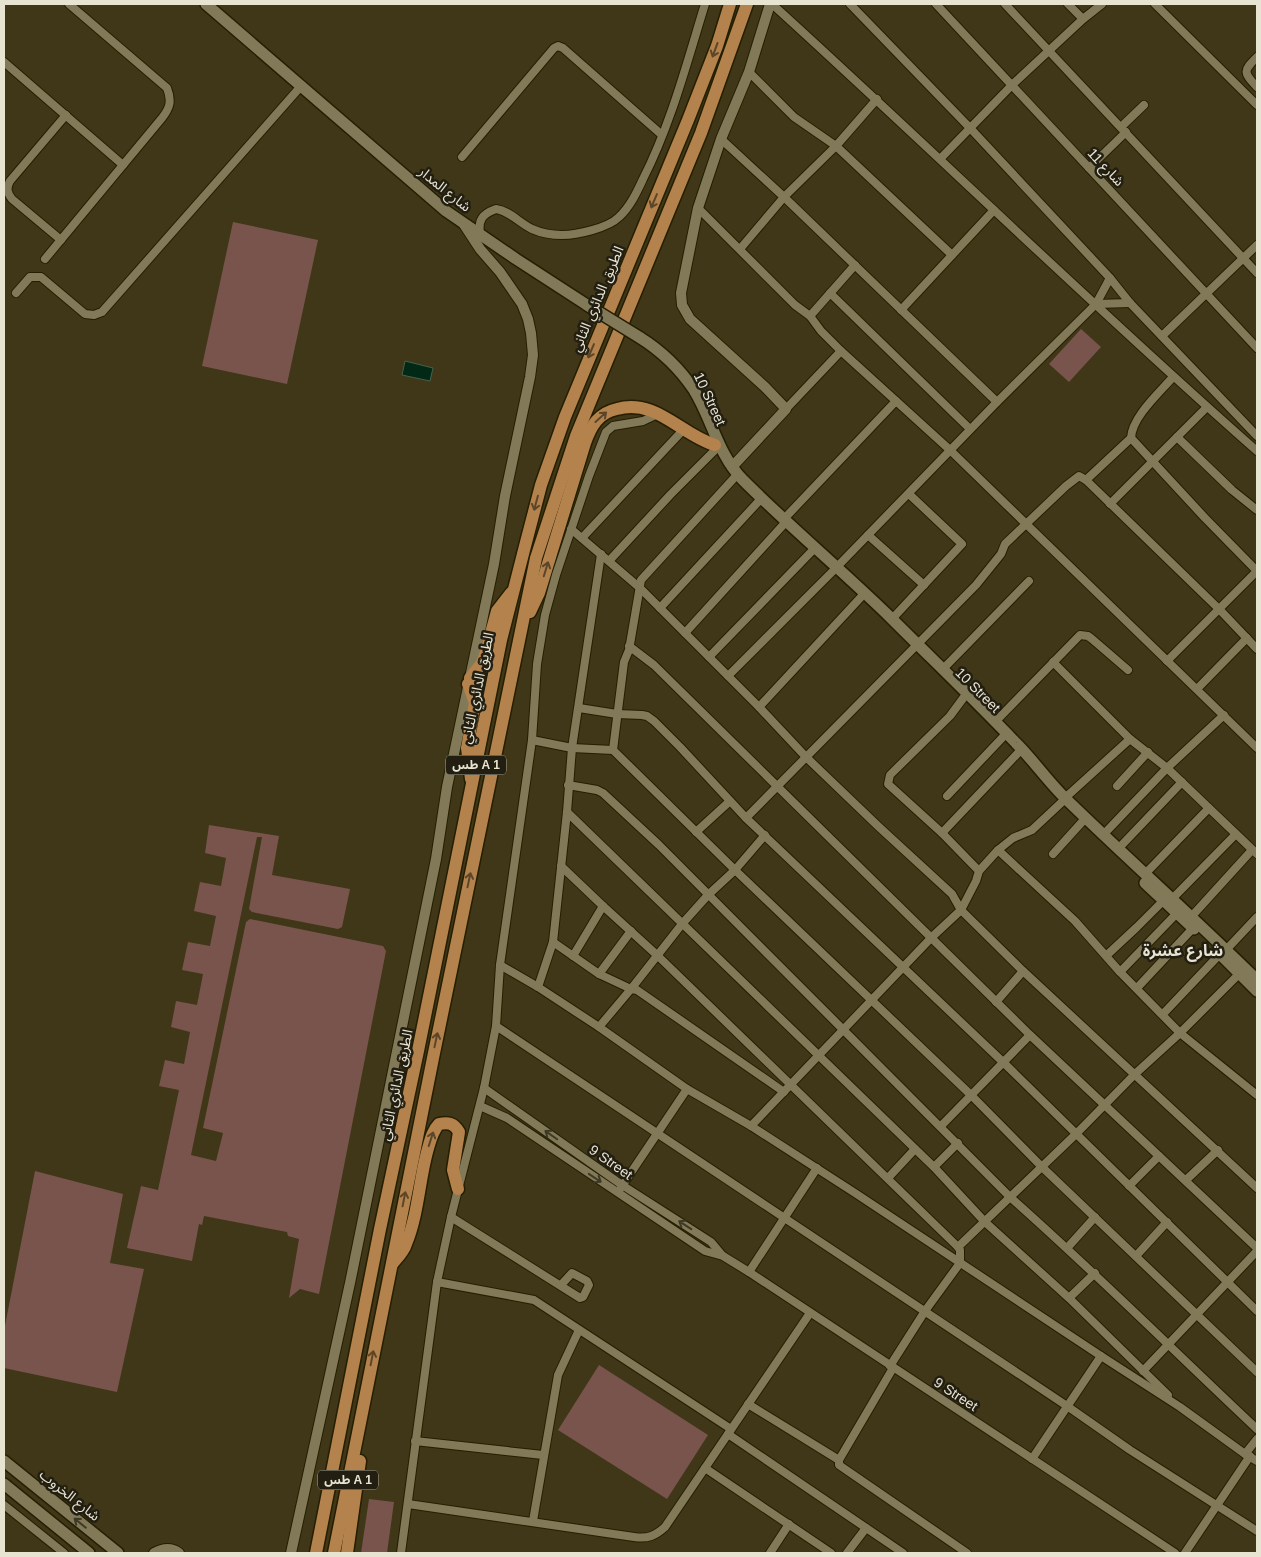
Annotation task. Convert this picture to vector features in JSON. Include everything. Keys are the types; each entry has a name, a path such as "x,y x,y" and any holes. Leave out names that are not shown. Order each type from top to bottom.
{"highway":[{"name":"الطريق الدائري الثاني","path":"316,1553 380,1229 502,640 541,485 565,417 688,120 717,46 730,4"},
{"name":"طس A 1","path":"334,1553 390,1268 536,558 576,436 701,133 747,4"},
{"path":"521,630 539,593 585,443 596,420 607,411 634,406 646,408 716,447"},
{"path":"472,786 467,748 475,703 469,681 482,663 497,611 514,589"},
{"path":"390,1268 406,1245 424,1164 435,1128 439,1124 452,1124 459,1132 453,1170 458,1189"},
{"path":"347,1553 360,1460 362,1406"}],"main road":[{"name":"شارع المدار","path":"206,4 426,194 462,222 587,305 652,345 681,374"},
{"name":"10 Street","path":"681,374 716,447 759,501 892,620 915,646 942,670 1064,800 1145,874 1179,910 1194,922 1223,952 1238,974 1257,991"},
{"name":"10 Street","path":"681,374 694,390 734,472 813,550 995,722 1082,822 1168,899"},
{"name":"10 Street","path":"1223,952 1256,975"},
{"name":"شارع الخروب","path":"4,1461 118,1553"},
{"path":"4,1484 89,1553"}],"street":[{"path":"45,259 169,110 171,99 167,88 69,4"},
{"path":"480,234 478,225 481,219 484,215 496,210 506,212 532,229 554,234 571,234 614,221 626,210 652,162 705,4"},
{"path":"786,409 769,391 690,319 682,305 681,293 698,208 749,72 771,4 877,99 1173,377 1257,451"},
{"path":"850,4 970,128 1110,278 1130,303 1257,436"},
{"name":"شارع 11","path":"936,4 1257,348"},
{"path":"1005,4 1257,273"},
{"path":"1068,4 1082,18"},
{"path":"940,159 1082,18 1102,4"},
{"path":"1155,4 1257,106"},
{"path":"462,157 554,48 558,46 563,48 662,135"},
{"path":"1257,57 1246,70 1246,74 1257,86"},
{"path":"4,62 123,165"},
{"path":"749,72 794,117 836,146 952,255"},
{"path":"16,292 30,277 41,277 85,314 94,315 102,312 302,85"},
{"path":"740,249 784,197 836,146 877,99"},
{"path":"1089,168 1144,105"},
{"path":"61,240 12,199 5,189 66,115"},
{"path":"722,140 997,402"},
{"path":"698,208 796,305 810,316 821,331 841,351 950,450 1257,748"},
{"path":"901,310 994,210"},
{"path":"291,1553 338,1341 390,1086 436,858 447,787 525,406 533,355 528,319 522,304 500,272 476,244 462,222"},
{"path":"1162,336 1257,245"},
{"path":"810,316 855,265"},
{"path":"728,676 909,494 970,429 1096,304 1110,278"},
{"path":"830,293 970,429"},
{"path":"1096,304 1130,303"},
{"path":"613,750 624,662 629,646 641,580 786,409 841,351"},
{"path":"1167,662 1257,571 1131,438 1131,428 1137,418 1173,377"},
{"path":"685,633 896,401"},
{"path":"1110,504 1208,407"},
{"path":"401,1553 437,1282 451,1216 480,1106 496,1026 500,965 532,740 537,664 545,615 588,476 608,428 643,421 658,414"},
{"path":"582,538 684,429"},
{"path":"1177,437 1232,490 1257,510"},
{"path":"1086,480 1131,438"},
{"path":"609,561 716,447"},
{"path":"746,818 976,585 1002,554 1005,544 1074,478 1079,476 1086,480 1220,610 1257,649"},
{"path":"892,620 961,545 961,542 909,494"},
{"path":"660,608 759,501"},
{"path":"571,529 640,588 759,706 806,757 878,827 952,894 961,910 1257,1188"},
{"path":"868,535 924,585"},
{"path":"709,657 813,550"},
{"path":"538,987 552,942 567,812 572,748 601,554"},
{"path":"942,670 1029,581"},
{"path":"759,706 862,596"},
{"path":"995,722 1080,635 1088,636 1128,670"},
{"path":"1197,689 1247,638"},
{"path":"629,646 654,665 1030,1035 1186,1180 1257,1249 1143,1371"},
{"path":"1053,662 1130,739 1167,768 1255,852 1137,988"},
{"path":"965,695 950,716 890,775 888,784 942,833 979,871"},
{"path":"579,708 617,714 642,715 654,721 746,818 1004,1063 1257,1311"},
{"path":"1103,835 1167,768 1224,715"},
{"path":"947,796 1003,737"},
{"path":"751,1126 932,937 961,910 979,871 998,850 1013,838 1032,830 1130,739"},
{"path":"532,740 572,748 613,750 735,870 972,1096 1042,1167 1257,1372"},
{"path":"1118,786 1148,752"},
{"path":"942,833 1018,753"},
{"path":"1118,849 1182,782"},
{"path":"568,785 597,790 659,845 1010,1197 1068,1247 1257,1429"},
{"path":"696,832 730,801"},
{"path":"1145,874 1209,808"},
{"path":"567,812 934,1167 984,1222 1069,1298 1180,1407"},
{"path":"1053,854 1082,822"},
{"path":"1107,955 1236,834"},
{"path":"599,1027 682,924 708,895 735,870 765,835"},
{"path":"998,850 1075,920 1120,972 1180,1033 1257,1095"},
{"path":"561,866 658,956 960,1250 960,1262 925,1311 891,1367 839,1460 839,1465 967,1553"},
{"path":"573,956 603,906"},
{"path":"1120,972 1179,910"},
{"path":"1163,1014 1257,917"},
{"path":"599,974 631,931"},
{"path":"552,942 599,974 637,990 784,1092"},
{"path":"500,965 538,987 599,1027 687,1089 751,1126 960,1262 1180,1407 1251,1457"},
{"path":"996,1002 1023,970"},
{"path":"958,1247 1076,1134 1135,1074 1180,1033 1238,974"},
{"path":"496,1026 925,1311 1130,1450 1257,1531"},
{"path":"940,1126 972,1096 1030,1035"},
{"name":"9 Street","path":"484,1088 622,1185 711,1242 723,1256"},
{"path":"617,1193 687,1089"},
{"name":"9 Street","path":"480,1106 507,1118 705,1251 723,1256 749,1272 1174,1553"},
{"path":"934,1167 958,1143"},
{"path":"888,1178 915,1149"},
{"path":"1186,1180 1218,1150"},
{"path":"1129,1186 1159,1156"},
{"path":"749,1272 816,1168"},
{"path":"451,1216 561,1285"},
{"path":"1068,1247 1095,1217"},
{"path":"1136,1256 1167,1222"},
{"path":"1069,1298 1095,1273"},
{"path":"437,1282 534,1300 730,1432 903,1553"},
{"path":"408,1504 634,1537 646,1538 652,1536 665,1527 810,1313"},
{"path":"533,1521 558,1375 580,1330"},
{"path":"1032,1459 1101,1356"},
{"path":"748,1404 839,1460"},
{"path":"1185,1553 1251,1457 1257,1439"},
{"path":"415,1441 543,1455"},
{"path":"706,1468 832,1553"},
{"path":"4,1505 64,1553"},
{"path":"770,1553 789,1524"},
{"path":"847,1553 866,1528"},
{"path":"154,1553 166,1548 179,1553"}],"shaded area":[{"path":"233,222 318,240 287,384 202,366"},
{"path":"1081,329 1101,347 1069,382 1049,364"},
{"path":"405,361 433,368 430,381 402,375"},
{"path":"209,825 279,836 272,875 350,889 342,927 338,929 252,912 249,909 262,837 257,837 191,1155 216,1161 223,1133 203,1128 246,922 250,919 383,946 386,951 319,1294 300,1289 289,1298 299,1239 288,1236 287,1232 204,1216 202,1225 199,1224 192,1261 127,1248 141,1186 158,1190 179,1090 159,1086 165,1060 184,1064 190,1032 171,1027 176,1001 197,1005 203,974 182,970 188,942 210,946 216,916 194,911 200,882 221,886 226,858 205,853"},
{"path":"35,1171 123,1194 110,1263 144,1269 117,1392 4,1368 4,1331"},
{"path":"599,1365 708,1435 667,1499 558,1430"},
{"path":"369,1499 394,1502 387,1553 361,1553"}],"district":[{"name":"شارع عشرة","path":"1183,950"}]}
